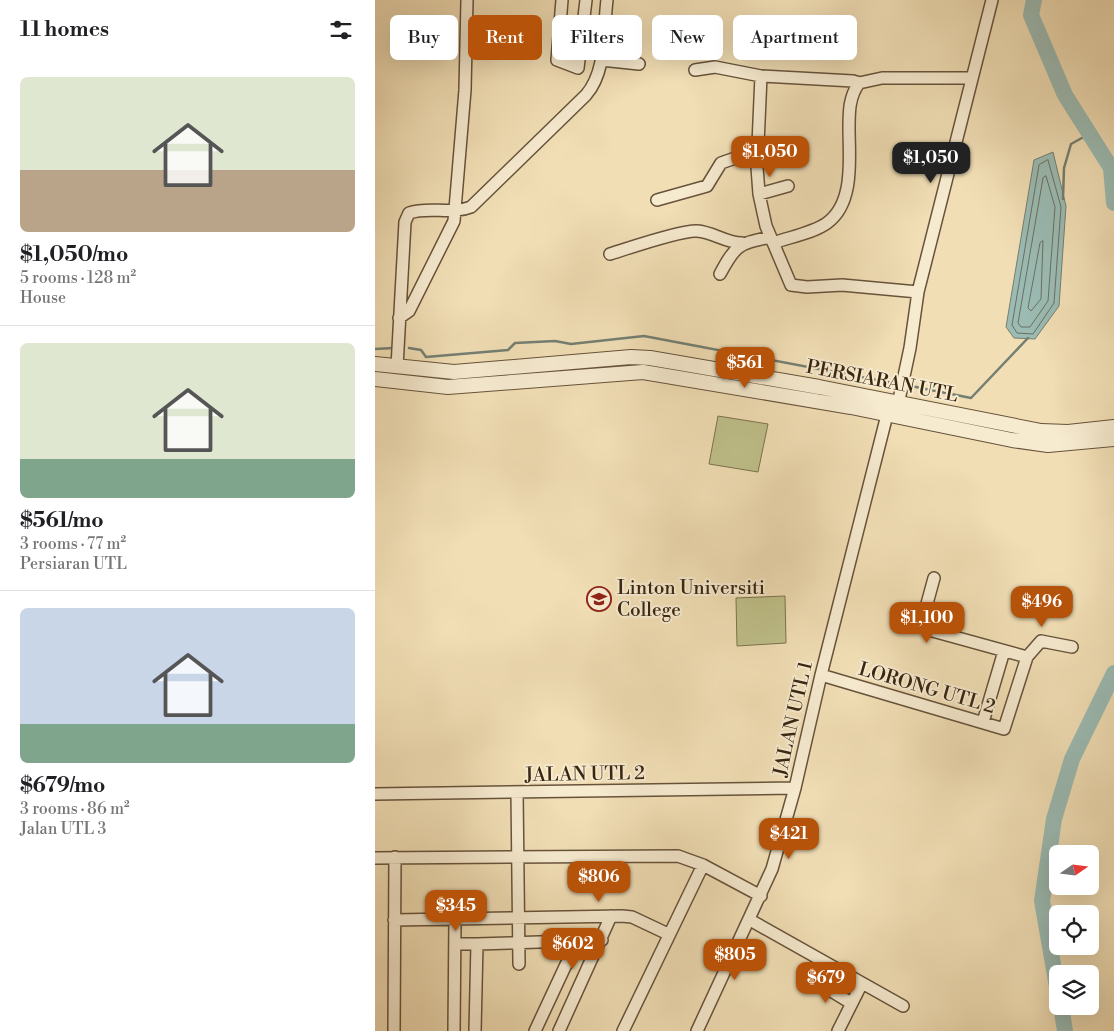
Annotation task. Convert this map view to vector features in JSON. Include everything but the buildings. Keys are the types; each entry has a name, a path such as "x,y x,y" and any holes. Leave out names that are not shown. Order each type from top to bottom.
{"street":[{"path":"399,318 409,311 454,221 465,90 467,0"},
{"path":"562,0 557,60 578,68 599,72"},
{"path":"578,68 586,0"},
{"path":"606,15 607,0"},
{"name":"JALAN UTL 1","path":"697,1031 772,869 795,788 821,675 894,406 905,375 918,292 992,0"},
{"path":"397,367 405,222 409,213 418,210 456,211 471,207 586,95 595,84 601,60 639,64"},
{"path":"695,70 715,67 761,76 853,81 859,83 882,78 972,78"},
{"path":"761,76 758,150 759,194 772,240 791,285 797,287 842,285 918,292"},
{"path":"610,254 691,231 709,234 733,244 742,244 772,240 827,223 839,211 849,173 849,108 853,92 859,83"},
{"path":"657,200 707,186 721,163 758,150"},
{"path":"759,194 788,186"},
{"path":"720,274 728,259 742,244"},
{"name":"PERSIARAN UTL","path":"375,364 453,372 641,357 809,386 894,406"},
{"name":"PERSIARAN UTL","path":"375,380 448,387 643,372 894,406 1041,431 1113,433"},
{"path":"934,578 925,611 929,630 1027,657 1041,641 1072,647"},
{"path":"983,722 1004,651"},
{"name":"LORONG UTL 2","path":"821,675 1004,728 1027,657"},
{"name":"JALAN UTL 2","path":"375,794 795,788"},
{"path":"517,792 519,964"},
{"path":"375,858 673,856 687,858 761,896"},
{"path":"395,857 395,1031"},
{"path":"623,1031 668,934 703,866"},
{"path":"559,1031 611,916"},
{"path":"394,920 632,917 668,934"},
{"path":"454,1031 455,919"},
{"path":"750,920 903,1006"},
{"path":"455,944 519,944 601,940"},
{"path":"535,1031 577,941"},
{"path":"475,1031 477,944"},
{"path":"815,981 851,1003"},
{"path":"839,1031 862,983"}],"green space":[{"path":"718,416 768,424 758,472 709,464"},
{"path":"785,596 786,643 737,646 736,598"}],"water":[{"path":"1053,152 1066,206 1059,306 1035,339 1014,338 1006,327 1034,160"}],"waterway":[{"path":"1034,0 1031,15 1065,95 1111,168 1114,203"},
{"path":"1063,199 1064,168 1071,144 1089,134"},
{"path":"409,348 421,350 426,357 508,350 515,343 555,341 571,344 644,336 898,384"},
{"path":"906,385 971,398 1028,338"},
{"path":"375,349 393,348"},
{"path":"1053,965 1042,901 1054,819 1072,759 1114,673"},
{"path":"1062,1015 1065,1031"}],"place":[{"name":"Linton Universiti College","path":"599,599"}]}
